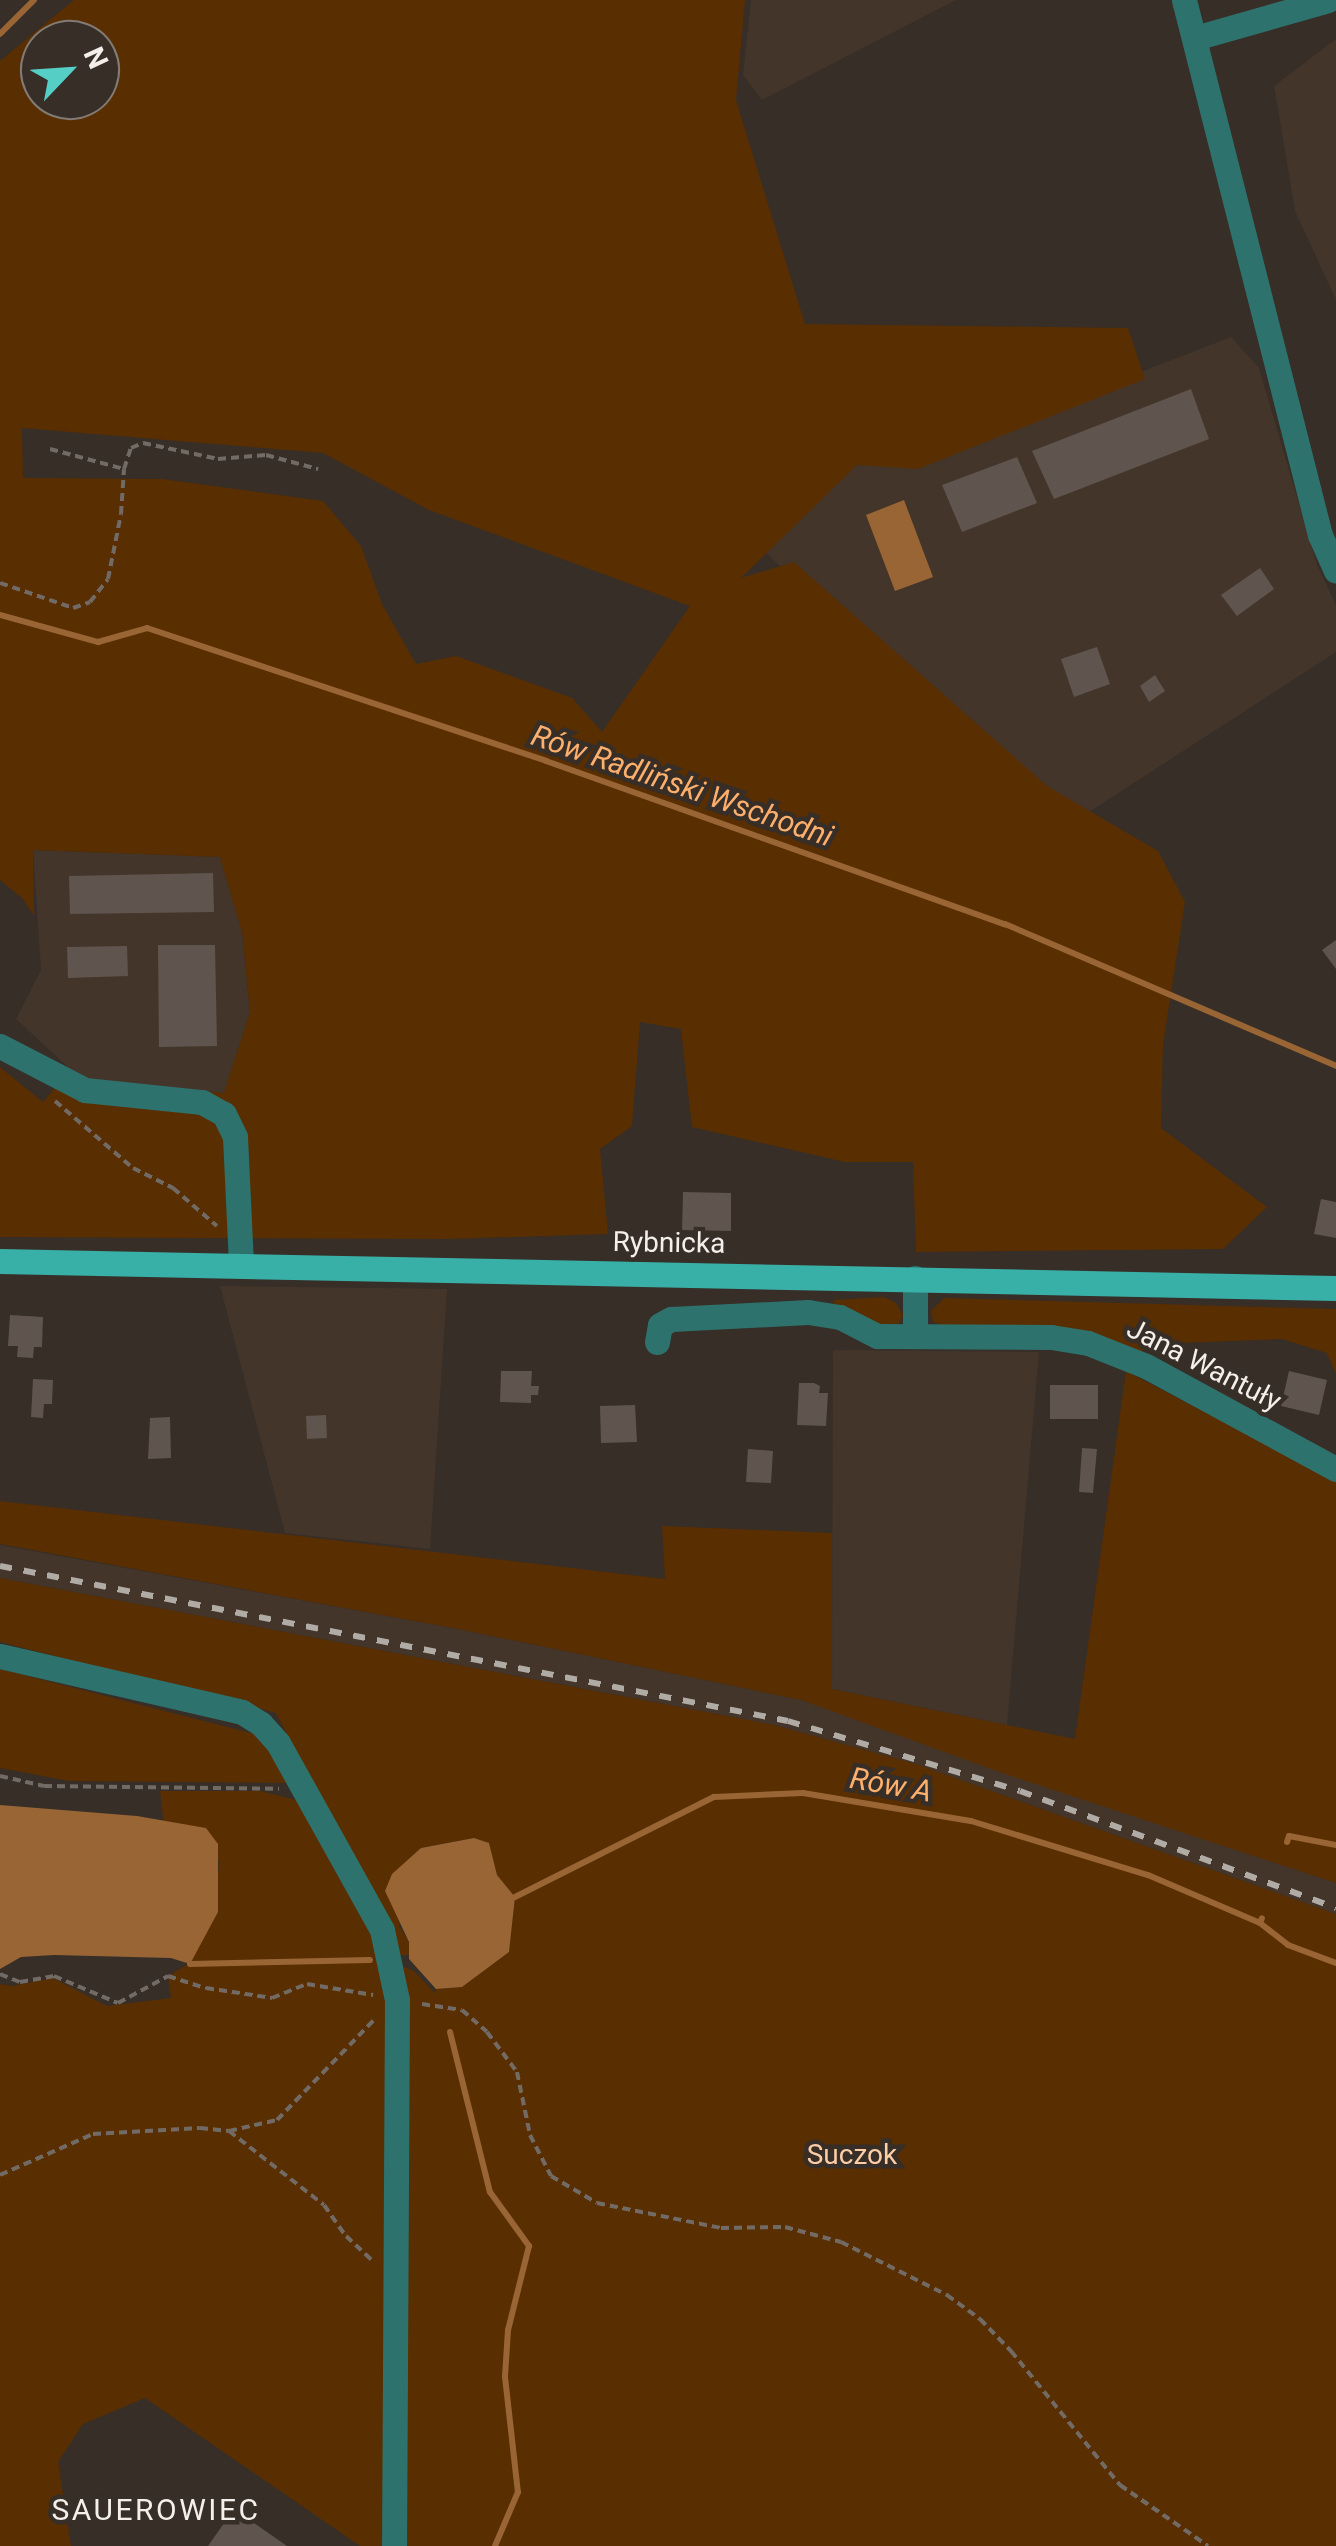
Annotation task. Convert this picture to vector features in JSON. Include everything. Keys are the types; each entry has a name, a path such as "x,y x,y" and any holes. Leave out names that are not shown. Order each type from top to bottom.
{"main road":[{"name":"Rybnicka","path":"0,1262 1336,1288"}],"street":[{"path":"1184,0 1317,524 1336,571"},
{"path":"1195,38 1328,0"},
{"path":"6,1050 85,1090 202,1102 224,1114 234,1137 240,1266"},
{"path":"915,1278 916,1336"},
{"name":"Jana Wantuły","path":"657,1342 660,1325 671,1319 808,1312 840,1317 877,1336 1051,1337 1106,1348 1336,1469"},
{"path":"0,1656 242,1712 261,1724 278,1743 382,1930 397,2000 394,2546"}],"path":[{"path":"0,583 73,608 90,602 108,580 121,514 124,469 131,448 143,443 218,460 266,456 318,469"},
{"path":"50,449 124,469"},
{"path":"50,1094 62,1110 133,1168 173,1188 220,1228"},
{"path":"0,1776 44,1786 288,1789"},
{"path":"0,1974 20,1982 54,1976 118,2003 168,1976 206,1988 272,1998 308,1984 462,2010 487,2032 517,2072 530,2134 551,2176 597,2203 721,2228 785,2227 842,2242 947,2295 980,2319 1011,2351 1120,2485 1208,2546"},
{"path":"0,2175 93,2134 200,2128 229,2131 277,2120 351,2040 397,2000"},
{"path":"229,2131 324,2205 346,2236 394,2280"}],"shaded area":[{"path":"751,0 956,0 762,100 743,75"},
{"path":"1336,39 1336,300 1295,211 1274,86"},
{"path":"1231,337 1259,368 1317,565 1336,605 1336,652 1049,838 754,540 844,455 975,436"},
{"path":"904,500 933,577 895,591 866,515"},
{"path":"33,850 220,857 242,932 250,1012 224,1093 91,1079 70,1069 16,1019 41,970"},
{"path":"220,1286 447,1289 430,1549 285,1533"},
{"path":"833,1350 1039,1352 1007,1725 832,1689"},
{"path":"0,1545 458,1629 802,1700 1336,1883 1336,1914 916,1764 774,1725 0,1578"},
{"path":"0,1805 137,1816 206,1828 218,1844 218,1912 190,1964 171,1958 54,1955 21,1957 0,1969"},
{"path":"474,1838 489,1843 497,1875 515,1897 509,1952 462,1987 436,1989 409,1959 409,1942 385,1891 392,1874 421,1848"}],"green space":[{"path":"74,0 745,0 736,100 805,324 1128,328 1145,379 918,469 857,465 741,578 794,562 1047,786 1158,851 1185,902 1163,1045 1161,1128 1267,1207 1223,1249 916,1252 913,1162 845,1162 692,1127 681,1029 640,1022 632,1126 600,1149 608,1234 450,1239 0,1237 0,1067 43,1102 70,1069 91,1079 224,1093 250,1012 242,932 220,857 33,850 34,916 23,899 0,880 0,61 20,45 20,120 120,120 120,20 50,20","holes":["22,428 323,453 429,510 690,606 602,732 572,698 456,656 416,664 382,604 361,546 323,501 162,479 23,478"]},
{"path":"884,1297 896,1303 903,1315 899,1323 889,1328 834,1312 834,1300"},
{"path":"944,1298 1336,1309 1336,1374 1327,1353 1282,1339 1155,1344 1142,1351 948,1327 933,1322 931,1311"},
{"path":"1126,1371 1336,1481 1336,1883 1008,1775 801,1700 458,1629 0,1544 0,1501 665,1579 662,1526 832,1533 832,1689 1075,1739"},
{"name":"Suczok","path":"0,1578 774,1725 916,1764 1336,1914 1336,2546 360,2546 145,2398 83,2424 58,2462 71,2546 0,2546 0,1984 12,1986 53,1978 107,2006 171,1998 168,1976 190,1963 217,1887 219,1863 206,1828 164,1824 160,1791 260,1791 297,1800 397,1964 414,1971 436,1994 436,1989 462,1987 509,1952 515,1897 497,1875 489,1843 474,1838 421,1848 410,1860 399,1926 409,1942 409,1955 400,1955 276,1713 0,1642"},
{"path":"0,1669 255,1734 296,1783 69,1781 0,1768"}],"building":[{"path":"1191,389 1209,439 1054,499 1032,451"},
{"path":"1017,457 1037,503 962,532 942,485"},
{"path":"1260,568 1274,589 1237,616 1221,595"},
{"path":"1097,647 1110,684 1074,697 1061,659"},
{"path":"1155,675 1165,691 1149,702 1140,686"},
{"path":"213,873 214,912 70,914 69,876"},
{"path":"1336,940 1336,969 1322,950"},
{"path":"158,945 215,945 217,1046 159,1047"},
{"path":"127,946 128,976 68,978 67,947"},
{"path":"683,1192 731,1193 731,1231 682,1230"},
{"path":"1321,1199 1336,1202 1336,1238 1314,1234"},
{"path":"10,1315 43,1317 42,1347 34,1347 33,1358 17,1357 18,1346 8,1346"},
{"path":"501,1371 532,1371 531,1386 539,1386 538,1395 531,1395 531,1403 500,1402"},
{"path":"1289,1371 1327,1380 1319,1415 1281,1406"},
{"path":"33,1379 53,1380 52,1404 44,1404 43,1418 31,1417"},
{"path":"799,1383 814,1383 820,1386 819,1393 828,1393 826,1426 797,1425"},
{"path":"1050,1385 1098,1385 1098,1419 1050,1419"},
{"path":"635,1405 637,1442 601,1443 600,1406"},
{"path":"326,1415 327,1438 307,1439 306,1416"},
{"path":"170,1417 171,1458 148,1459 150,1418"},
{"path":"1082,1448 1097,1449 1093,1493 1079,1492"},
{"path":"748,1449 773,1451 771,1483 746,1482"},
{"path":"234,2509 287,2546 208,2546"}],"waterway":[{"path":"0,34 34,0"},
{"name":"Rów Radliński Wschodni","path":"0,615 98,642 147,628 546,761 1005,924 1336,1066"},
{"name":"Rów A","path":"515,1897 714,1797 803,1793 971,1821 1148,1875 1260,1923 1262,1918"},
{"name":"Rów A","path":"1287,1842 1289,1836 1336,1845"},
{"path":"1260,1923 1288,1945 1336,1963"},
{"name":"Rów A","path":"190,1964 370,1960"},
{"path":"450,2032 490,2192 529,2246 508,2330 505,2377 518,2492 495,2546"}],"railway":[{"path":"0,1566 788,1721 1020,1791 1336,1908"}],"district":[{"name":"SAUEROWIEC","path":"156,2510"}]}
